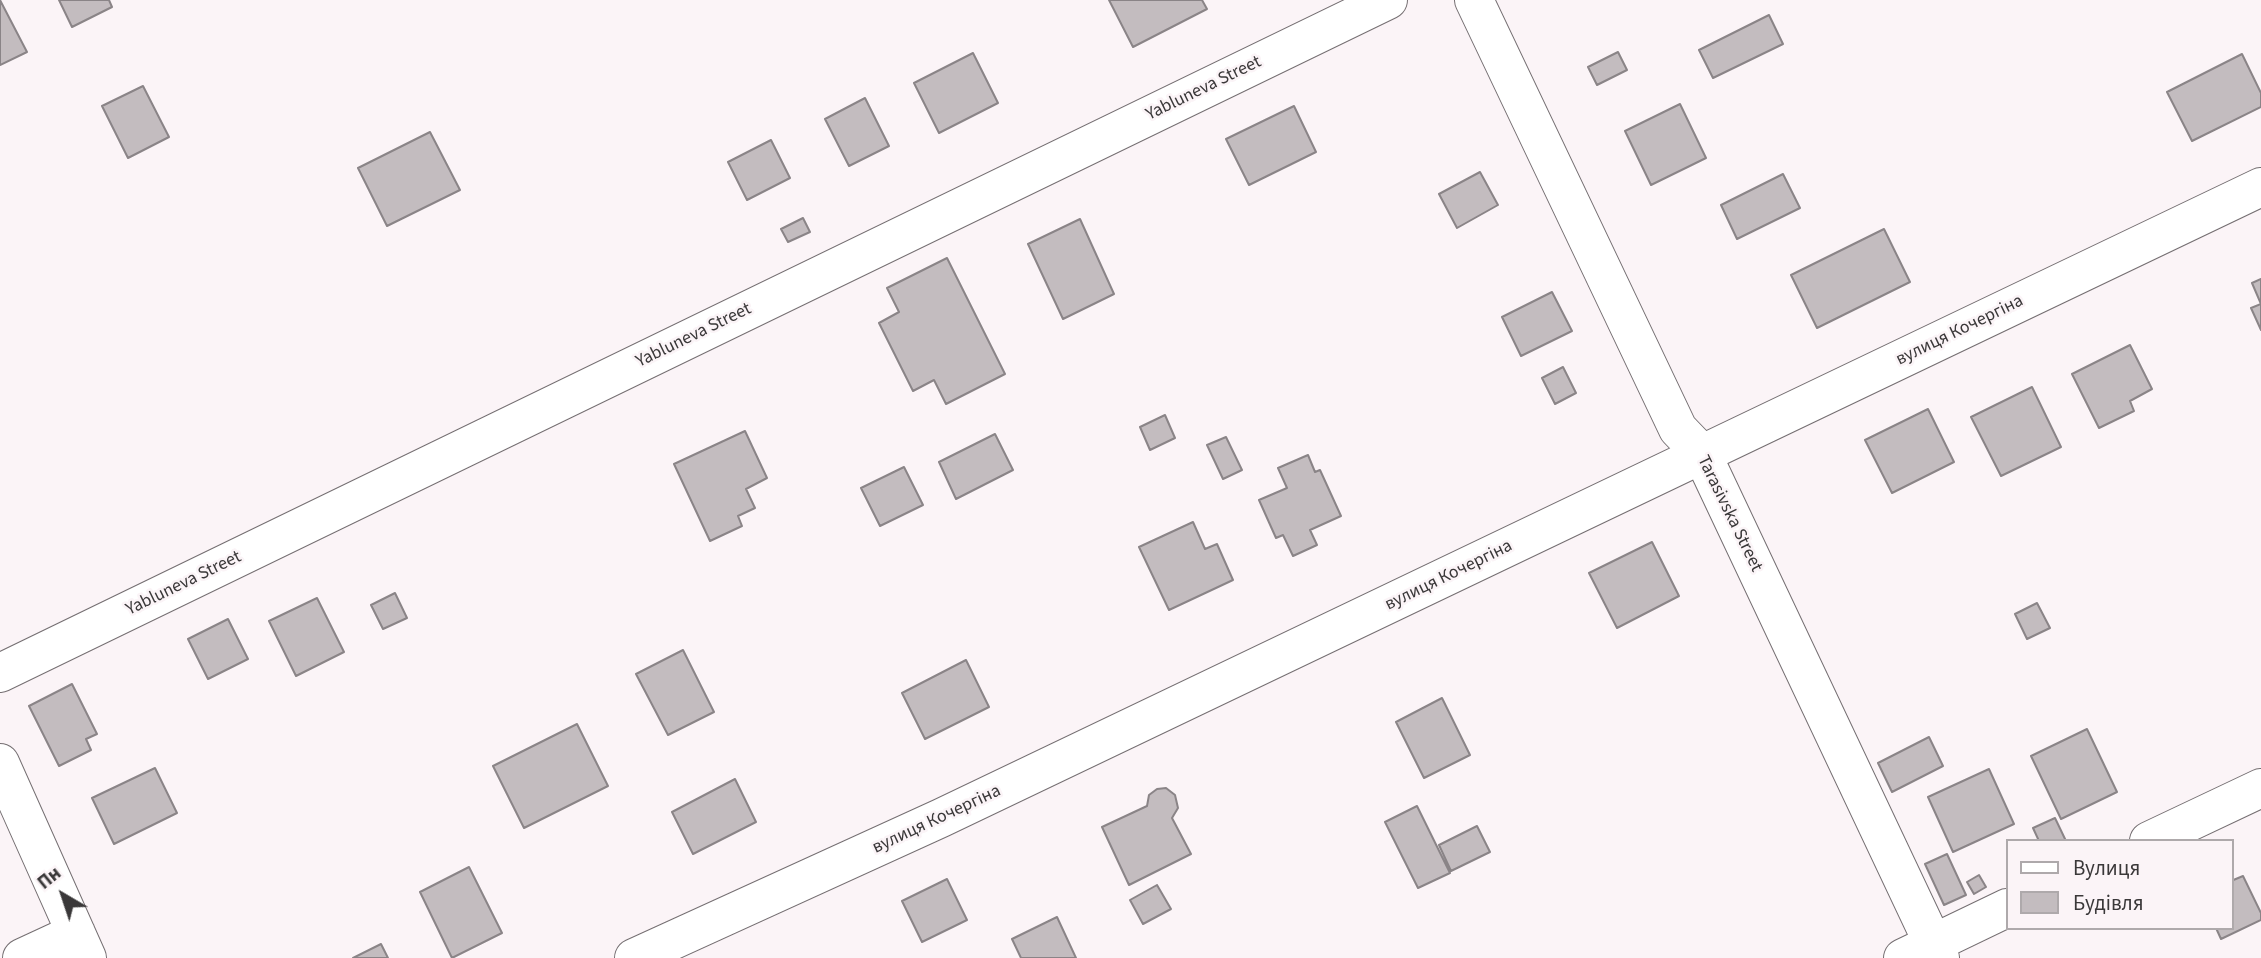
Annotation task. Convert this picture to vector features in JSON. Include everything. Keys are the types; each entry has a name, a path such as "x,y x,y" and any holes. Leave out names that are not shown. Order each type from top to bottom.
{"street":[{"name":"Yabluneva Street","path":"0,673 1388,0"},
{"name":"Tarasivska Street","path":"1474,0 1678,429 1702,454 1925,953"},
{"name":"вулиця Кочергіна","path":"634,958 942,818 2261,187"},
{"path":"0,764 82,946 22,958"},
{"path":"2153,839 2261,788"},
{"path":"1925,953 2006,909"}],"building":[{"path":"0,0 27,52 0,65"},
{"path":"59,0 109,0 112,7 72,27"},
{"path":"1109,0 1202,0 1207,9 1133,47"},
{"path":"1769,15 1783,44 1713,78 1699,50"},
{"path":"1618,52 1627,70 1597,85 1588,67"},
{"path":"973,53 998,103 939,133 914,83"},
{"path":"2242,54 2261,93 2261,107 2192,141 2167,92"},
{"path":"143,86 169,137 128,158 102,106"},
{"path":"865,98 889,146 849,166 825,119"},
{"path":"1680,104 1706,158 1651,185 1625,131"},
{"path":"1294,106 1316,152 1249,185 1226,139"},
{"path":"430,132 460,190 387,226 358,168"},
{"path":"771,140 790,178 747,200 728,162"},
{"path":"1480,172 1498,205 1457,228 1439,194"},
{"path":"1783,174 1800,208 1737,239 1721,205"},
{"path":"803,218 810,232 788,242 781,229"},
{"path":"1080,219 1114,294 1063,319 1028,244"},
{"path":"1884,229 1910,282 1817,328 1791,275"},
{"path":"947,258 1005,374 946,404 934,380 913,391 879,323 899,312 887,288"},
{"path":"2261,279 2261,304 2252,283"},
{"path":"1552,292 1572,331 1521,356 1502,317"},
{"path":"2261,304 2261,330 2251,308"},
{"path":"2130,345 2152,389 2130,401 2134,411 2099,428 2072,374"},
{"path":"1563,367 1576,393 1555,404 1542,378"},
{"path":"2032,387 2061,447 2001,476 1971,417"},
{"path":"1928,409 1954,462 1892,493 1865,440"},
{"path":"1165,415 1175,438 1150,450 1140,427"},
{"path":"745,431 767,478 746,489 755,508 738,516 742,526 710,541 674,464"},
{"path":"995,434 1013,470 956,499 939,462"},
{"path":"1226,437 1242,470 1223,479 1207,445"},
{"path":"1308,455 1315,472 1320,470 1341,516 1310,530 1317,545 1293,556 1283,535 1276,538 1259,500 1287,488 1278,468"},
{"path":"904,467 923,505 880,526 861,488"},
{"path":"1193,522 1205,549 1217,544 1233,580 1169,610 1139,547"},
{"path":"1652,542 1679,596 1617,628 1589,573"},
{"path":"395,593 407,618 383,629 371,605"},
{"path":"317,598 344,652 296,676 269,621"},
{"path":"2037,603 2050,628 2027,639 2015,614"},
{"path":"228,619 248,659 208,679 188,639"},
{"path":"683,650 714,712 668,735 636,674"},
{"path":"966,660 989,707 925,739 902,693"},
{"path":"72,684 97,734 86,739 91,750 59,766 29,706"},
{"path":"1442,698 1470,755 1424,778 1396,722"},
{"path":"577,724 608,786 524,828 493,766"},
{"path":"2087,729 2117,792 2061,819 2031,756"},
{"path":"1929,737 1943,766 1892,792 1878,763"},
{"path":"155,768 177,813 114,844 92,798"},
{"path":"1989,769 2014,824 1953,852 1928,797"},
{"path":"735,779 756,822 693,854 672,812"},
{"path":"1166,788 1175,795 1178,808 1172,818 1191,854 1129,885 1102,827 1147,806 1149,795 1157,789"},
{"path":"1417,806 1450,873 1418,888 1385,822"},
{"path":"2055,818 2065,839 2038,839 2033,828"},
{"path":"1477,826 1490,852 1451,871 1439,845"},
{"path":"1947,854 1966,895 1944,905 1925,864"},
{"path":"469,867 502,933 452,958 420,892"},
{"path":"1979,875 1986,887 1974,894 1967,882"},
{"path":"2243,876 2261,913 2261,920 2221,939 2217,930 2233,930 2233,880"},
{"path":"947,879 967,920 922,942 902,901"},
{"path":"1157,885 1171,909 1143,924 1130,900"},
{"path":"1057,917 1076,958 1021,958 1012,939"},
{"path":"381,944 388,958 353,958"}]}
